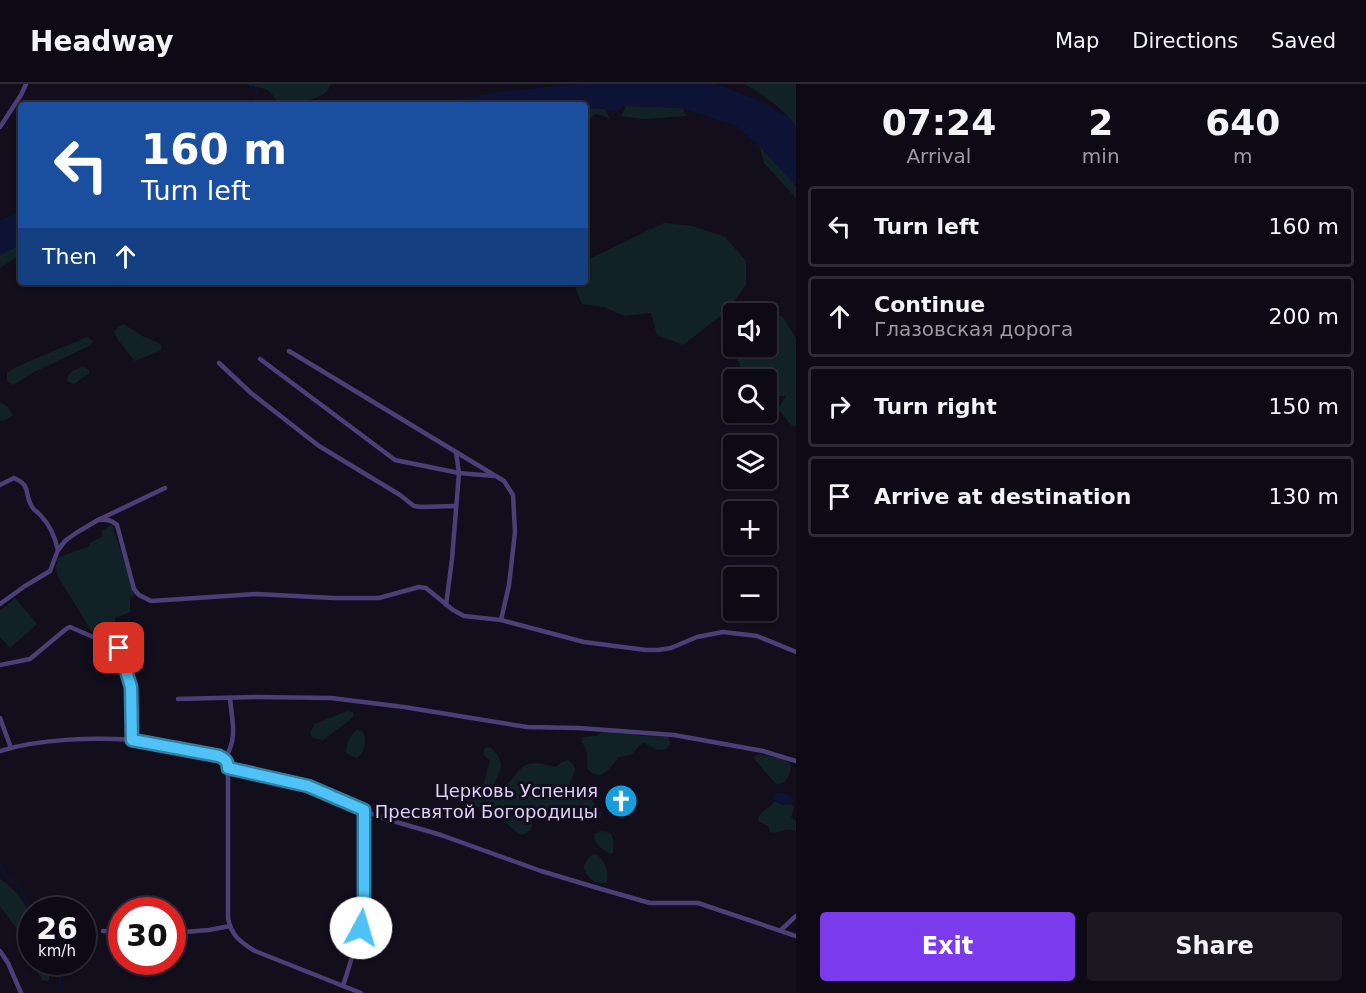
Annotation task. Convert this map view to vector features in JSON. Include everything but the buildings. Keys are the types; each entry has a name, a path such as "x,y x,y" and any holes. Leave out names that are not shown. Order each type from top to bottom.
{"street":[{"path":"0,127 26,84"},
{"path":"289,351 504,481 513,495 514,523 509,585 501,620"},
{"path":"260,359 395,460 459,473 497,476"},
{"path":"219,363 251,393 310,439 414,506 456,506"},
{"path":"446,605 459,473 456,452"},
{"path":"0,484 14,478 25,485 28,489 30,505 54,535 58,550"},
{"path":"0,604 50,571 58,550 76,533 165,488"},
{"path":"98,520 111,520 117,525 134,589 151,602 257,594 379,598 419,587 426,588 446,605 464,616 501,620 584,642 658,650 671,648 697,637 723,632 757,636 796,652"},
{"path":"0,665 30,659 70,627 105,642 117,644 131,687 132,740"},
{"path":"225,759 231,749 233,735 230,698"},
{"path":"178,699 331,699 404,707 527,727 579,728 674,735 763,751 796,760"},
{"path":"0,717 11,748"},
{"path":"0,751 36,743 69,740 132,740 225,759 228,764 228,918 237,940 255,951 361,993"},
{"path":"228,768 308,786 364,810 541,871 601,889 650,903 698,903 796,936"},
{"path":"343,986 363,918 364,810"},
{"path":"781,930 796,916"},
{"path":"186,932 230,926"},
{"path":"103,931 108,931"},
{"path":"0,951 21,993"}],"shaded area":[{"path":"247,84 331,84 327,92 302,102 280,102 265,89"},
{"path":"745,84 796,84 796,127 773,103"},
{"path":"626,106 683,108 686,116 643,119 621,116"},
{"path":"588,109 605,109 610,119 597,114 588,118"},
{"path":"760,147 796,186 796,198 764,163"},
{"path":"664,223 692,226 725,237 746,261 746,285 733,303 723,303 723,314 683,345 657,335 651,313 624,316 604,307 582,304 574,285 588,285 588,260"},
{"path":"16,247 18,251 18,256 0,268 0,255"},
{"path":"777,316 782,316 796,338 796,426 792,426 778,409 786,396 777,396 777,369 742,369 736,357 777,357"},
{"path":"123,324 144,337 156,341 162,346 160,351 135,361 118,340 114,331"},
{"path":"87,337 93,341 91,345 34,372 13,385 7,381 7,373 16,367"},
{"path":"83,367 89,370 89,373 74,384 67,381 68,375"},
{"path":"0,402 7,406 13,415 0,421"},
{"path":"112,525 135,595 130,596 130,612 115,618 118,641 103,635 97,629 92,632 57,575 56,566 59,557 90,546 89,543 102,537 102,530"},
{"path":"15,598 37,624 10,648 0,637 0,611"},
{"path":"347,711 353,712 351,719 323,740 312,737 310,733 315,724"},
{"path":"356,730 362,731 365,741 362,752 357,758 346,753 348,741"},
{"path":"603,732 667,737 670,744 666,749 658,750 644,743 631,755 619,757 608,770 600,775 594,774 588,769 586,750 581,741 582,737 596,736"},
{"path":"490,747 497,754 501,763 495,783 498,787 508,784 520,769 529,764 555,767 568,760 575,769 570,785 587,794 602,813 600,818 583,819 578,810 569,806 558,807 538,817 526,812 527,821 529,818 532,826 523,835 499,817 469,803 463,797 462,791 469,785 479,792 482,789 490,761 483,754 485,748"},
{"path":"759,754 783,759 790,763 786,780 776,784 754,759"},
{"path":"775,801 782,805 791,804 794,808 791,817 796,821 796,831 770,832 768,826 759,822 759,815"},
{"path":"600,831 612,835 613,853 605,851 595,841 595,834"},
{"path":"596,854 607,870 607,882 593,881 584,870 584,865 590,856"},
{"path":"0,879 20,897 18,897 18,931 0,906"},
{"path":"39,975 48,975 49,980 42,980"}],"water":[{"path":"588,84 715,84 735,91 766,104 791,119 796,127 796,186 760,147 736,126 683,108 627,106 614,112 605,109 588,109 588,102 443,102 547,87"},
{"path":"18,212 18,247 0,255 0,221"},
{"path":"777,793 791,796 793,801 791,804 779,803 774,797"},
{"path":"518,809 530,815 527,821 518,820 511,815 512,811"}],"waterway":[{"path":"253,84 257,92 255,102"},
{"path":"0,864 6,876 22,889 25,897"},
{"path":"59,975 60,993"}],"place":[{"name":"Церковь Успения Пресвятой Богородицы","path":"621,801"}],"route":[{"path":"119,648 131,687 132,740 219,756 225,759 228,768 308,786 364,810 364,899 361,928"}]}
